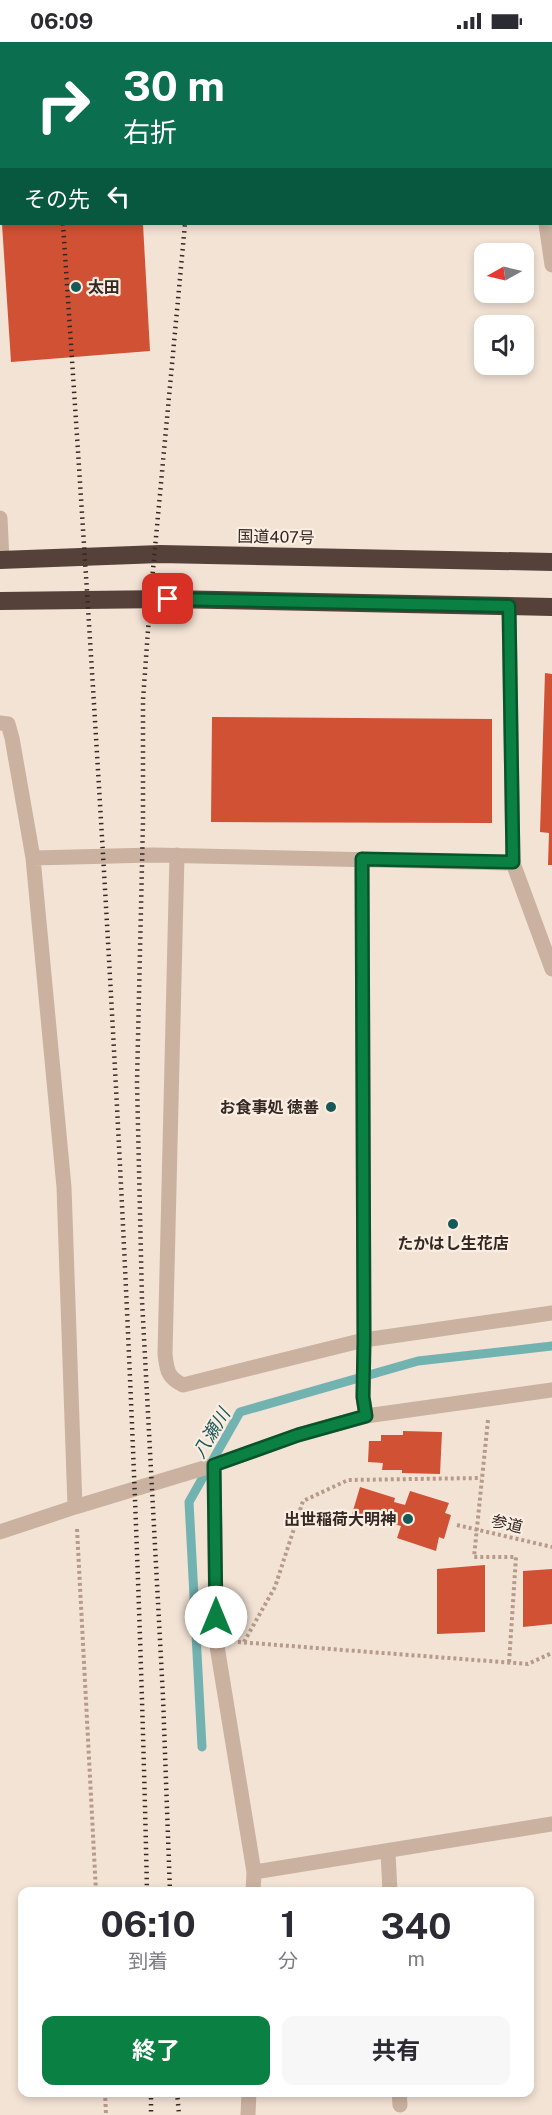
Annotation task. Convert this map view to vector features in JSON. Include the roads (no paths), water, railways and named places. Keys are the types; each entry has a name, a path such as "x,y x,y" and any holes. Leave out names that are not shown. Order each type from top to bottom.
{"highway":[{"name":"国道407号","path":"1,560 160,554 552,562"},
{"path":"0,602 168,599 552,607"}],"street":[{"path":"546,225 552,265"},
{"path":"0,518 1,560"},
{"path":"509,606 513,862 552,969"},
{"path":"0,723 8,724 12,738 33,858 64,1187 75,1507"},
{"path":"33,858 177,855 513,862"},
{"path":"177,855 165,1354 167,1368 172,1379 183,1385 364,1347 552,1313"},
{"path":"362,859 363,1397 366,1416"},
{"path":"0,1532 214,1465 298,1435 366,1416 552,1390"},
{"path":"214,1465 216,1640 254,1872 254,1887"},
{"path":"254,1872 552,1824"},
{"path":"388,1852 390,1887"},
{"path":"248,2115 249,2097"}],"waterway":[{"name":"八瀬川","path":"202,1747 189,1502 240,1412 418,1361 552,1346"}],"railway":[{"path":"63,225 103,849 125,1266 147,1887"},
{"path":"170,1887 163,1697 142,1300 137,1082 143,821 143,700 185,225"},
{"path":"151,2097 151,2115"},
{"path":"177,2097 179,2115"}],"place":[{"name":"太田","path":"76,287"},
{"name":"お食事処 徳善","path":"331,1107"},
{"name":"たかはし生花店","path":"453,1224"},
{"name":"出世稲荷大明神","path":"408,1519"}]}
